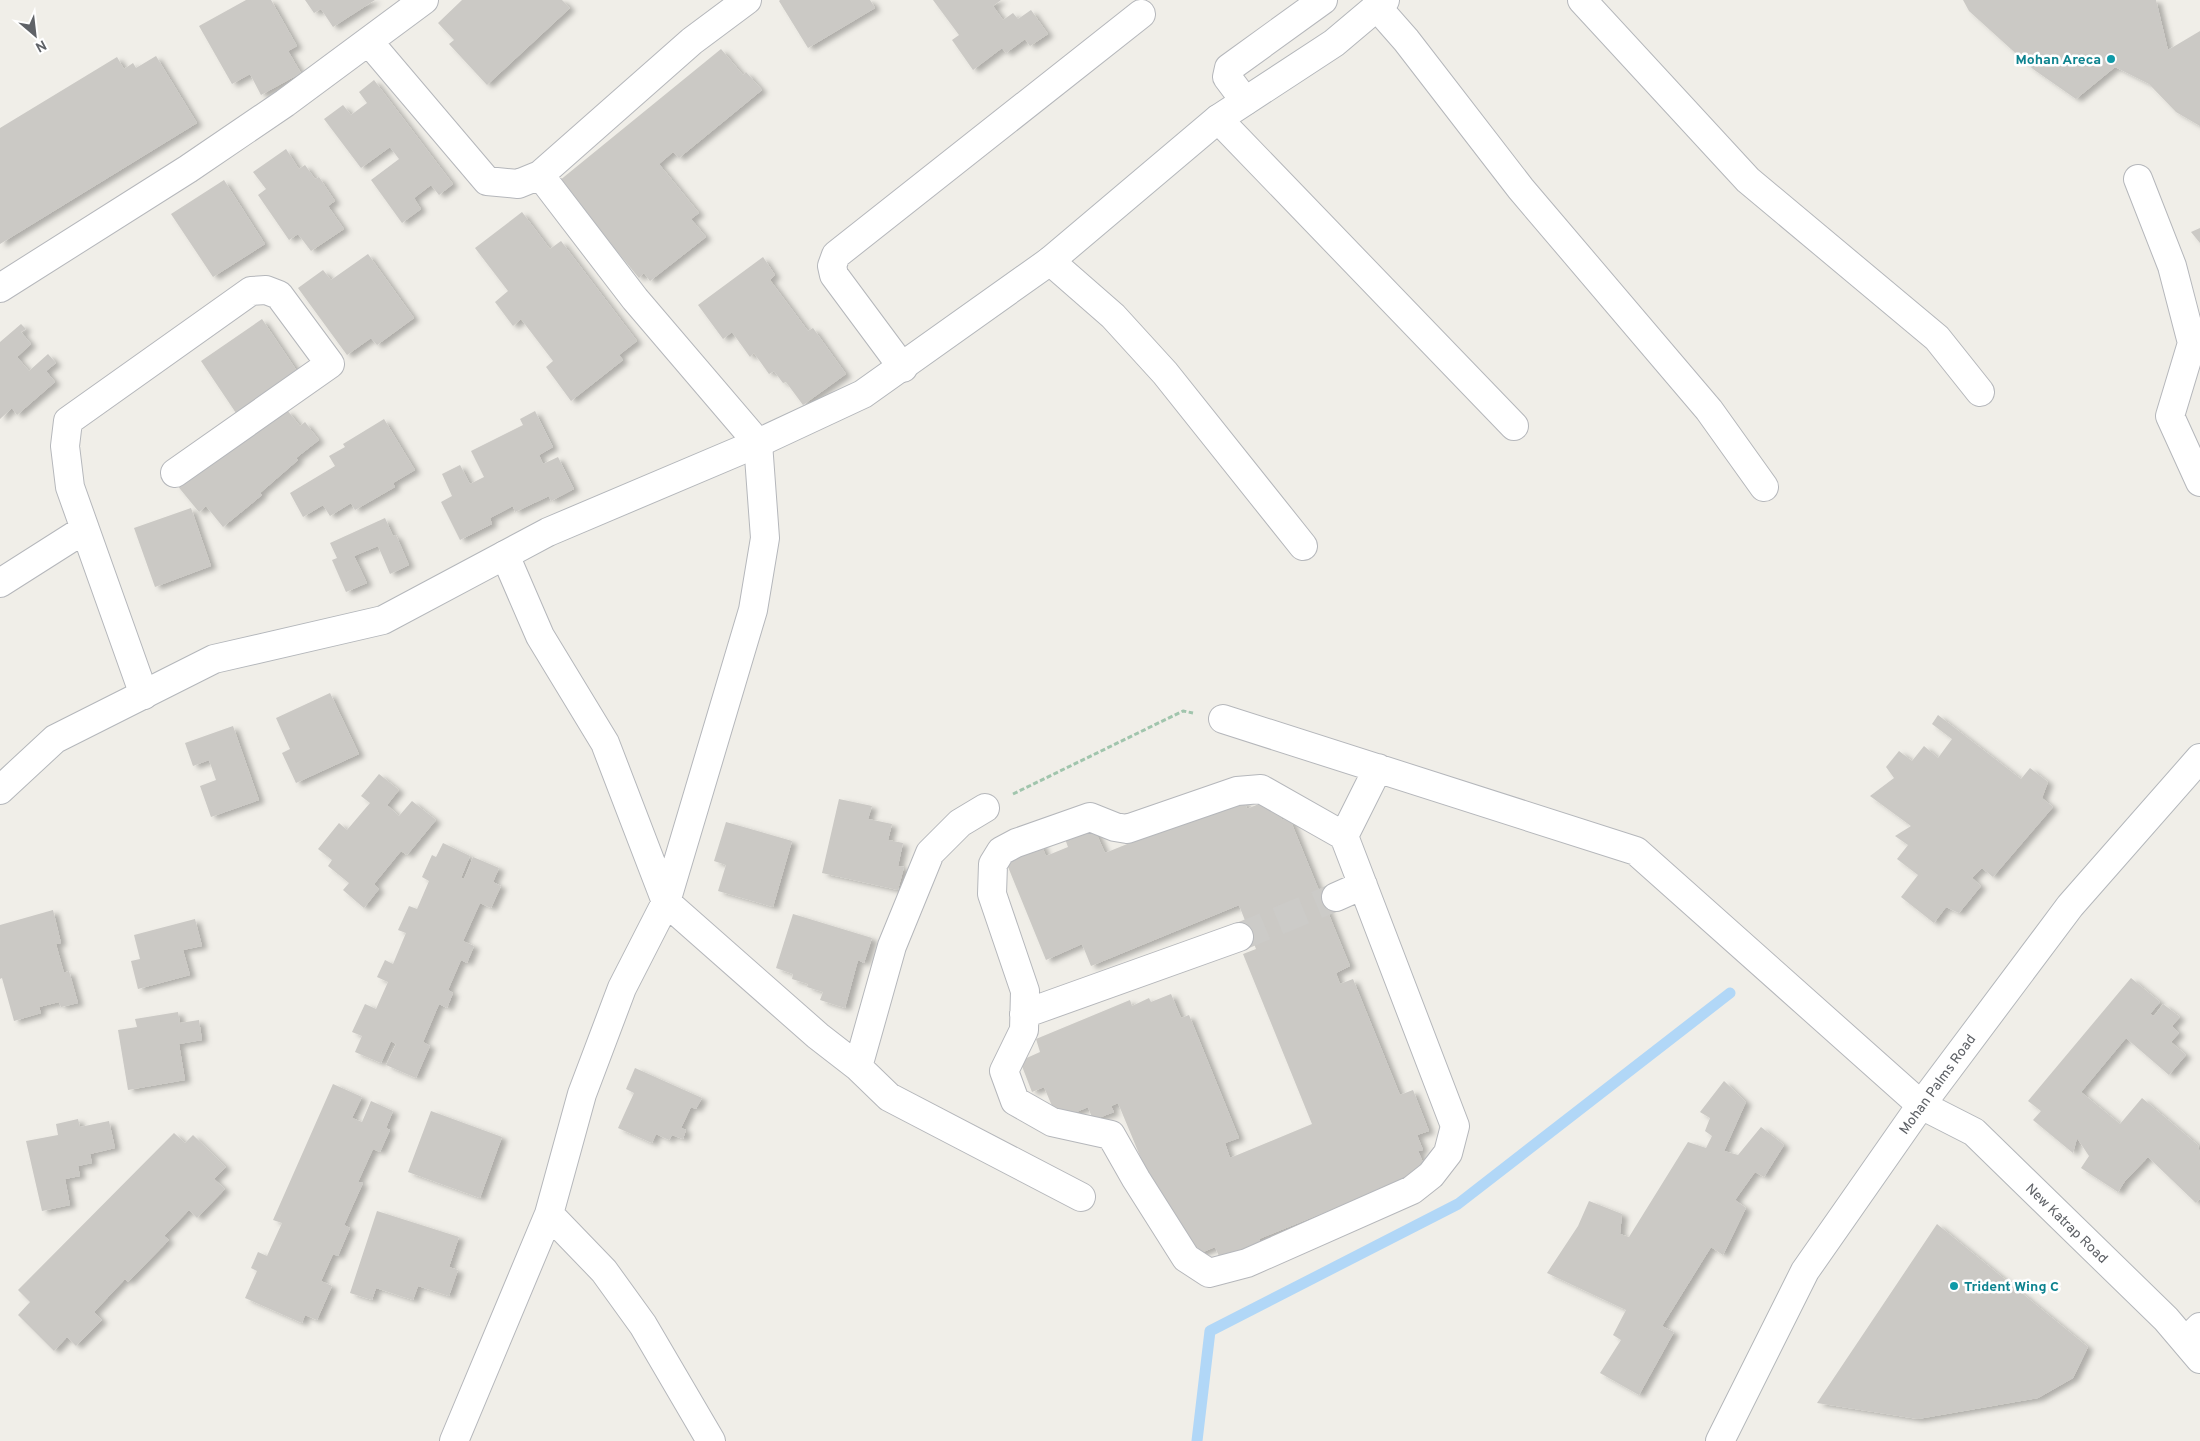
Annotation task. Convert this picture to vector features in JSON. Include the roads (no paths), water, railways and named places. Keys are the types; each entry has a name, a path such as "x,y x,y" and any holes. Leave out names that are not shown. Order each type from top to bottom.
{"street":[{"path":"369,42 487,181 518,184 540,175 692,41 748,0"},
{"path":"1245,101 1227,77 1229,68 1323,0"},
{"path":"1582,0 1748,180 1937,338 1980,392"},
{"path":"0,288 188,169 285,103 369,42 419,2"},
{"path":"0,790 55,738 214,659 383,620 548,532 758,443 863,394 903,368 1050,261 1218,119 1334,43 1381,3 1406,40 1521,189 1709,410 1764,487"},
{"path":"903,368 834,275 832,266 836,255 1141,14"},
{"path":"1218,119 1514,426"},
{"path":"454,1441 549,1214 586,1085 622,988 666,902 753,610 765,538 758,443 635,299 540,175"},
{"path":"2138,179 2172,266 2192,343 2170,416 2200,482"},
{"path":"1050,261 1113,316 1165,373 1303,546"},
{"path":"144,694 70,487 65,446 68,421 251,291 266,290 279,295 330,364 175,473"},
{"path":"0,583 86,529"},
{"path":"505,555 540,636 606,743 666,902 818,1036 858,1067 889,1097 1081,1197"},
{"name":"New Katrap Road","path":"1223,719 1636,851 1921,1105 1974,1132 2166,1319 2195,1342"},
{"name":"Mohan Palms Road","path":"1720,1441 1805,1271 1921,1105 2070,906 2200,758"},
{"path":"1344,836 1378,768"},
{"path":"1261,789 1344,836 1455,1126 1448,1154 1431,1175 1412,1190 1247,1263 1209,1273 1186,1258 1136,1179 1112,1135 1052,1122 1015,1101 1004,1071 1024,1030 1025,991 992,894 994,864 1001,851 1016,843 1090,817 1116,827 1128,829 1237,791 1261,789"},
{"path":"858,1067 892,946 930,853 960,823 985,808"},
{"path":"1336,896 1363,885"},
{"path":"1024,1014 1239,937"},
{"path":"549,1214 604,1272 643,1325 711,1441"}],"waterway":[{"path":"1197,1441 1210,1331 1458,1204 1730,993"}],"tunnel":[{"path":"1239,937 1336,897"}],"place":[{"name":"Mohan Areca","path":"2111,59"},
{"name":"Trident Wing C","path":"1954,1286"}]}
